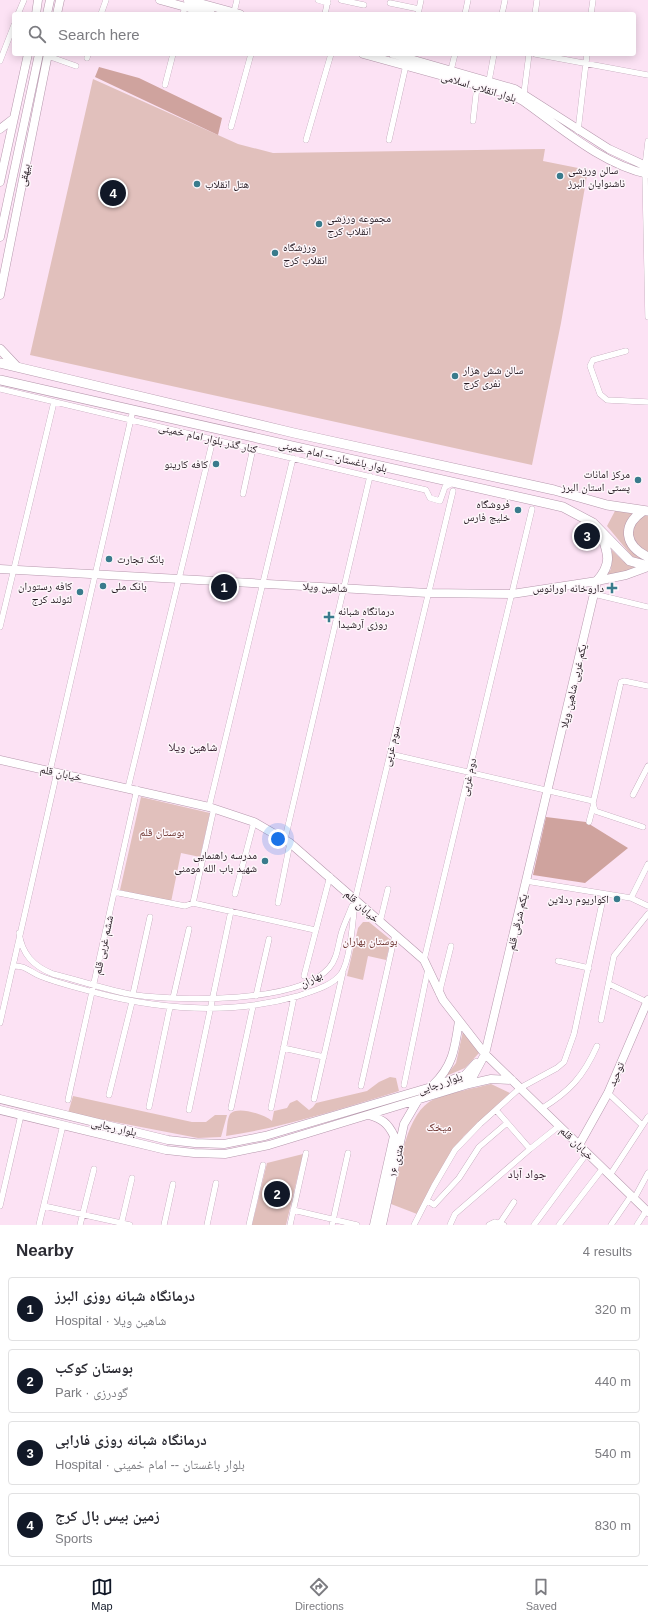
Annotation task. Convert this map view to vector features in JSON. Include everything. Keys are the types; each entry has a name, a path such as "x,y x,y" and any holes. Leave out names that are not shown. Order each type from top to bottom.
{"main road":[{"path":"36,12 38,0"},
{"path":"47,12 50,0"},
{"path":"57,12 60,0"},
{"path":"161,0 203,12"},
{"path":"185,7 228,12"},
{"name":"بیهقی","path":"0,182 28,56"},
{"name":"بیهقی","path":"0,237 36,56"},
{"name":"بیهقی","path":"0,295 48,56"},
{"name":"بلوار انقلاب اسلامی","path":"381,56 407,59 524,92 578,131 646,170"},
{"name":"بلوار انقلاب اسلامی","path":"407,59 477,86 512,95 597,152 646,170"},
{"path":"0,129 13,119"},
{"path":"0,151 5,160"},
{"path":"0,348 17,367"},
{"name":"بلوار باغستان -- امام خمینی","path":"0,363 382,452 554,490 607,506 645,511"},
{"name":"بلوار باغستان -- امام خمینی","path":"3,382 75,396 379,466 453,487 564,507 585,517 630,560 648,567"},
{"path":"75,396 80,388 77,382"},
{"path":"86,399 86,390 91,385"},
{"path":"359,462 364,455 362,447"},
{"path":"379,466 376,457 382,452"},
{"path":"645,511 635,516 630,524 628,537 636,550 648,557"},
{"path":"597,581 607,568 608,560 607,551 600,530"},
{"name":"شاهین ویلا","path":"0,569 428,593 512,594 597,581 626,575 648,567"},
{"name":"یکم غربی شاهین ویلا","path":"548,790 597,581"},
{"name":"خیابان قلم","path":"0,760 211,808 254,822 288,841 330,876 426,964 439,994 485,1054 647,1211"},
{"name":"یکم شرقی قلم","path":"485,1054 548,790"},
{"name":"توحید","path":"579,1145 608,1093 648,1001"},
{"path":"431,1087 444,1075 451,1061 459,1021"},
{"name":"بلوار رجایی","path":"0,1099 168,1140 224,1144 290,1129 431,1087 466,1075 485,1054"},
{"name":"بلوار رجایی","path":"0,1110 166,1150 202,1154 225,1154 270,1146 469,1084 485,1054"},
{"path":"466,1075 469,1084 491,1079 512,1080"},
{"name":"۱۶ متری","path":"382,1225 404,1124 418,1100"},
{"name":"۱۶ متری","path":"368,1115 380,1118 386,1122 394,1136 374,1225"},
{"path":"224,1144 225,1154"}],"street":[{"path":"19,12 24,0"},
{"path":"102,12 106,0"},
{"path":"237,0 237,12"},
{"path":"318,0 328,1 325,12"},
{"path":"340,0 364,5"},
{"path":"390,3 418,12 421,0"},
{"path":"465,12 468,0"},
{"path":"502,12 505,0"},
{"path":"535,12 537,0"},
{"path":"591,12 593,0"},
{"path":"0,61 12,30"},
{"path":"51,56 76,66"},
{"path":"165,85 172,56"},
{"path":"231,127 250,56"},
{"path":"306,140 330,56"},
{"path":"450,70 454,56"},
{"path":"489,81 494,56"},
{"path":"524,92 529,56"},
{"path":"545,56 648,75"},
{"path":"578,131 587,56"},
{"path":"389,140 407,59"},
{"path":"473,122 477,86"},
{"path":"648,141 646,170 648,317"},
{"path":"626,351 593,360 590,366 600,394 607,400 648,402"},
{"name":"کنار گذر بلوار امام خمینی","path":"0,389 426,490 430,498 440,501 445,487 453,487"},
{"path":"0,626 54,402"},
{"path":"0,1023 95,574 133,410"},
{"path":"128,788 213,439"},
{"path":"243,494 253,448"},
{"path":"312,462 315,452"},
{"path":"193,903 211,808 293,458"},
{"path":"278,903 288,841 370,476"},
{"name":"سوم غربی","path":"355,900 453,487"},
{"name":"دوم غربی","path":"404,1084 426,964 532,509"},
{"path":"594,594 648,607"},
{"path":"589,822 594,806 620,682 624,681 648,686"},
{"path":"390,754 548,790 594,806 643,827"},
{"path":"633,795 648,766"},
{"name":"ششم غربی قلم","path":"68,1100 137,790"},
{"path":"235,894 254,822"},
{"path":"631,898 648,864"},
{"path":"304,976 330,876"},
{"path":"526,881 631,898 647,906"},
{"path":"380,922 388,889"},
{"path":"114,892 185,906 193,903 315,930"},
{"path":"414,1225 455,1150 520,1088 557,1068 564,1062 574,1034 604,894"},
{"path":"314,1099 352,934 355,900"},
{"name":"بهاران","path":"19,933 24,951 33,963 43,970 53,974 133,994 173,998 256,996 295,986 325,972 336,957 342,932 355,900"},
{"path":"189,1110 231,912"},
{"path":"601,1020 614,956 648,914"},
{"path":"133,994 150,917"},
{"path":"342,932 347,928 352,934"},
{"path":"173,998 188,929"},
{"path":"361,1086 395,935"},
{"path":"256,996 269,939"},
{"path":"439,994 451,946"},
{"path":"558,961 589,968"},
{"name":"بهاران","path":"13,966 24,966 40,976 92,992 132,1002 170,1008 253,1006 294,997 326,985 337,978 344,968"},
{"path":"609,984 648,1001"},
{"path":"270,1108 294,997"},
{"path":"109,1095 132,1002"},
{"path":"231,1108 253,1006"},
{"path":"149,1107 170,1008"},
{"path":"541,1109 564,1095 588,1068 597,1046"},
{"path":"283,1048 324,1057"},
{"path":"608,1093 642,1125"},
{"path":"496,1110 530,1149"},
{"path":"0,1206 21,1115"},
{"path":"610,1175 648,1117"},
{"path":"427,1200 434,1205 459,1178 479,1147 507,1123"},
{"path":"39,1225 63,1125"},
{"path":"450,1225 455,1214 530,1149 560,1126"},
{"path":"290,1225 306,1153"},
{"path":"332,1222 348,1153"},
{"path":"534,1225 587,1153"},
{"path":"248,1225 263,1165"},
{"path":"559,1225 602,1168"},
{"path":"80,1225 94,1169"},
{"path":"610,1225 633,1198 648,1173"},
{"path":"121,1224 132,1178"},
{"path":"207,1225 216,1183"},
{"path":"164,1225 173,1184"},
{"path":"497,1224 514,1202"},
{"path":"44,1206 130,1225"},
{"path":"293,1210 332,1222 357,1225"},
{"path":"637,1225 647,1211"}],"green space":[{"name":"مجموعه ورزشی انقلاب کرج","path":"93,79 238,144 273,153 545,149 543,161 588,170 561,323 532,465 30,355"},
{"path":"615,511 634,513 630,517 625,529 648,561 635,559 607,526"},
{"path":"648,514 648,554 634,542 632,527 642,517"},
{"path":"612,550 623,561 637,568 606,577 611,569"},
{"name":"بوستان قلم","path":"141,797 210,813 200,857 181,853 171,902 120,890"},
{"name":"بوستان بهاران","path":"363,922 369,922 391,940 386,960 368,956 363,980 347,976 358,928"},
{"path":"463,1031 479,1053 465,1068 446,1076 456,1063"},
{"path":"390,1077 396,1078 399,1091 291,1123 226,1136 229,1116 234,1111 239,1110 251,1112 264,1116 272,1121 274,1111 287,1108 290,1103 297,1100 309,1110 316,1103 367,1091 379,1082"},
{"name":"میخک","path":"491,1084 510,1093 464,1136 446,1160 417,1214 391,1204 403,1148 420,1110 429,1102 442,1096"},
{"path":"73,1096 192,1122 206,1122 215,1115 227,1115 221,1137 198,1138 68,1113"},
{"path":"303,1154 286,1225 252,1225 267,1163"}],"shaded area":[{"path":"99,67 139,78 222,118 218,135 95,77"},
{"path":"546,817 586,822 628,848 585,883 533,875"}],"place":[{"name":"سالن ورزشی ناشنوایان البرز","path":"560,176"},
{"name":"هتل انقلاب","path":"197,184"},
{"name":"زمین بیس بال کرج","path":"113,193"},
{"name":"مجموعه ورزشی انقلاب کرج","path":"319,224"},
{"name":"ورزشگاه انقلاب کرج","path":"275,253"},
{"name":"سالن شش هزار نفری کرج","path":"455,376"},
{"name":"کافه کارینو","path":"216,464"},
{"name":"مرکز امانات پستی استان البرز","path":"638,480"},
{"name":"فروشگاه خلیج فارس","path":"518,510"},
{"name":"درمانگاه شبانه روزی فارابی","path":"587,536"},
{"name":"بانک تجارت","path":"109,559"},
{"name":"بانک ملی","path":"103,586"},
{"name":"درمانگاه شبانه روزی البرز","path":"224,587"},
{"name":"داروخانه اورانوس","path":"612,588"},
{"name":"کافه رستوران لئولند کرج","path":"80,592"},
{"name":"درمانگاه شبانه روزی آرشیدا","path":"329,617"},
{"name":"مدرسه راهنمایی شهید باب الله مومنی","path":"265,861"},
{"name":"اکواریوم ردلاین","path":"617,899"},
{"name":"بوستان کوکب","path":"277,1194"}],"district":[{"name":"شاهین ویلا","path":"193,747"},
{"name":"جواد آباد","path":"527,1174"}]}
